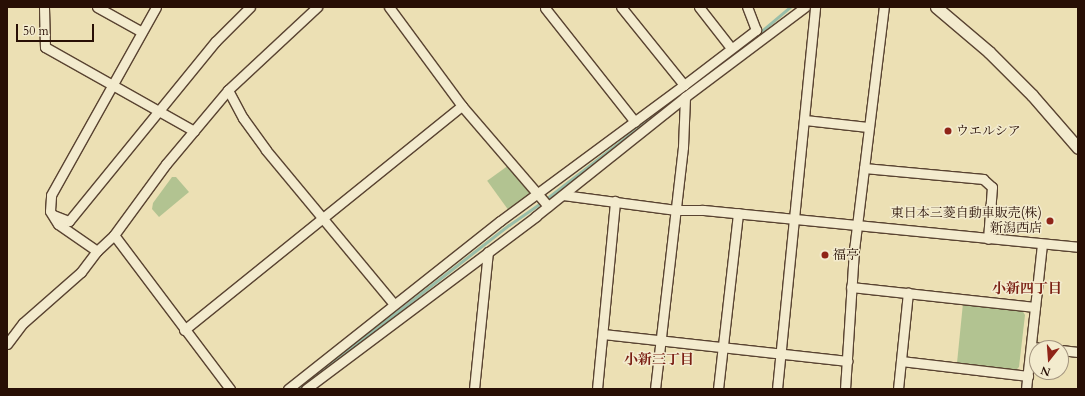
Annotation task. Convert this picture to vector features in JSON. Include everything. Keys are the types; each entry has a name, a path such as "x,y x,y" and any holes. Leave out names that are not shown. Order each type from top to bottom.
{"street":[{"path":"44,7 45,47 194,131"},
{"path":"97,7 142,32"},
{"path":"97,251 58,224 50,211 51,195 156,7"},
{"path":"53,215 69,221 216,41 250,7"},
{"path":"7,344 23,323 81,272 97,251 114,236 166,164 228,90 317,7"},
{"path":"389,7 462,106 548,206"},
{"path":"622,7 684,85"},
{"path":"699,7 732,48"},
{"path":"288,389 500,221 538,196 756,30 747,7"},
{"path":"306,389 563,195 685,97 805,7"},
{"path":"777,389 805,120 815,7"},
{"path":"845,389 848,361 851,287 857,225 884,7"},
{"path":"936,7 1021,84 1078,148"},
{"path":"545,8 635,122"},
{"path":"228,90 243,118 261,143 394,304"},
{"path":"655,389 683,147 685,97"},
{"path":"184,330 462,106"},
{"path":"805,120 868,127"},
{"path":"864,168 983,179 992,187 988,238"},
{"path":"563,195 676,210 738,213 794,218 1078,247"},
{"path":"597,389 615,201"},
{"path":"718,389 738,213"},
{"path":"114,236 230,389"},
{"path":"1032,340 1042,244"},
{"path":"474,389 488,252"},
{"path":"851,287 1035,307"},
{"path":"898,389 908,293"},
{"path":"602,334 848,361"},
{"path":"901,361 1028,376"},
{"path":"1026,389 1029,366"}],"green space":[{"path":"509,165 530,194 508,210 487,181"},
{"path":"172,177 176,177 189,192 159,217 152,209 153,203"},
{"path":"963,303 1022,310 1025,315 1019,367 1016,370 957,363"}],"waterway":[{"path":"758,34 790,7"},
{"path":"700,80 741,47"},
{"path":"298,389 509,225 542,202 669,104"}],"place":[{"name":"ウエルシア","path":"948,131"},
{"name":"東日本三菱自動車販売(株) 新潟西店","path":"1050,221"},
{"name":"福亭","path":"825,255"}],"district":[{"name":"小新四丁目","path":"1027,289"},
{"name":"小新三丁目","path":"659,360"}]}
